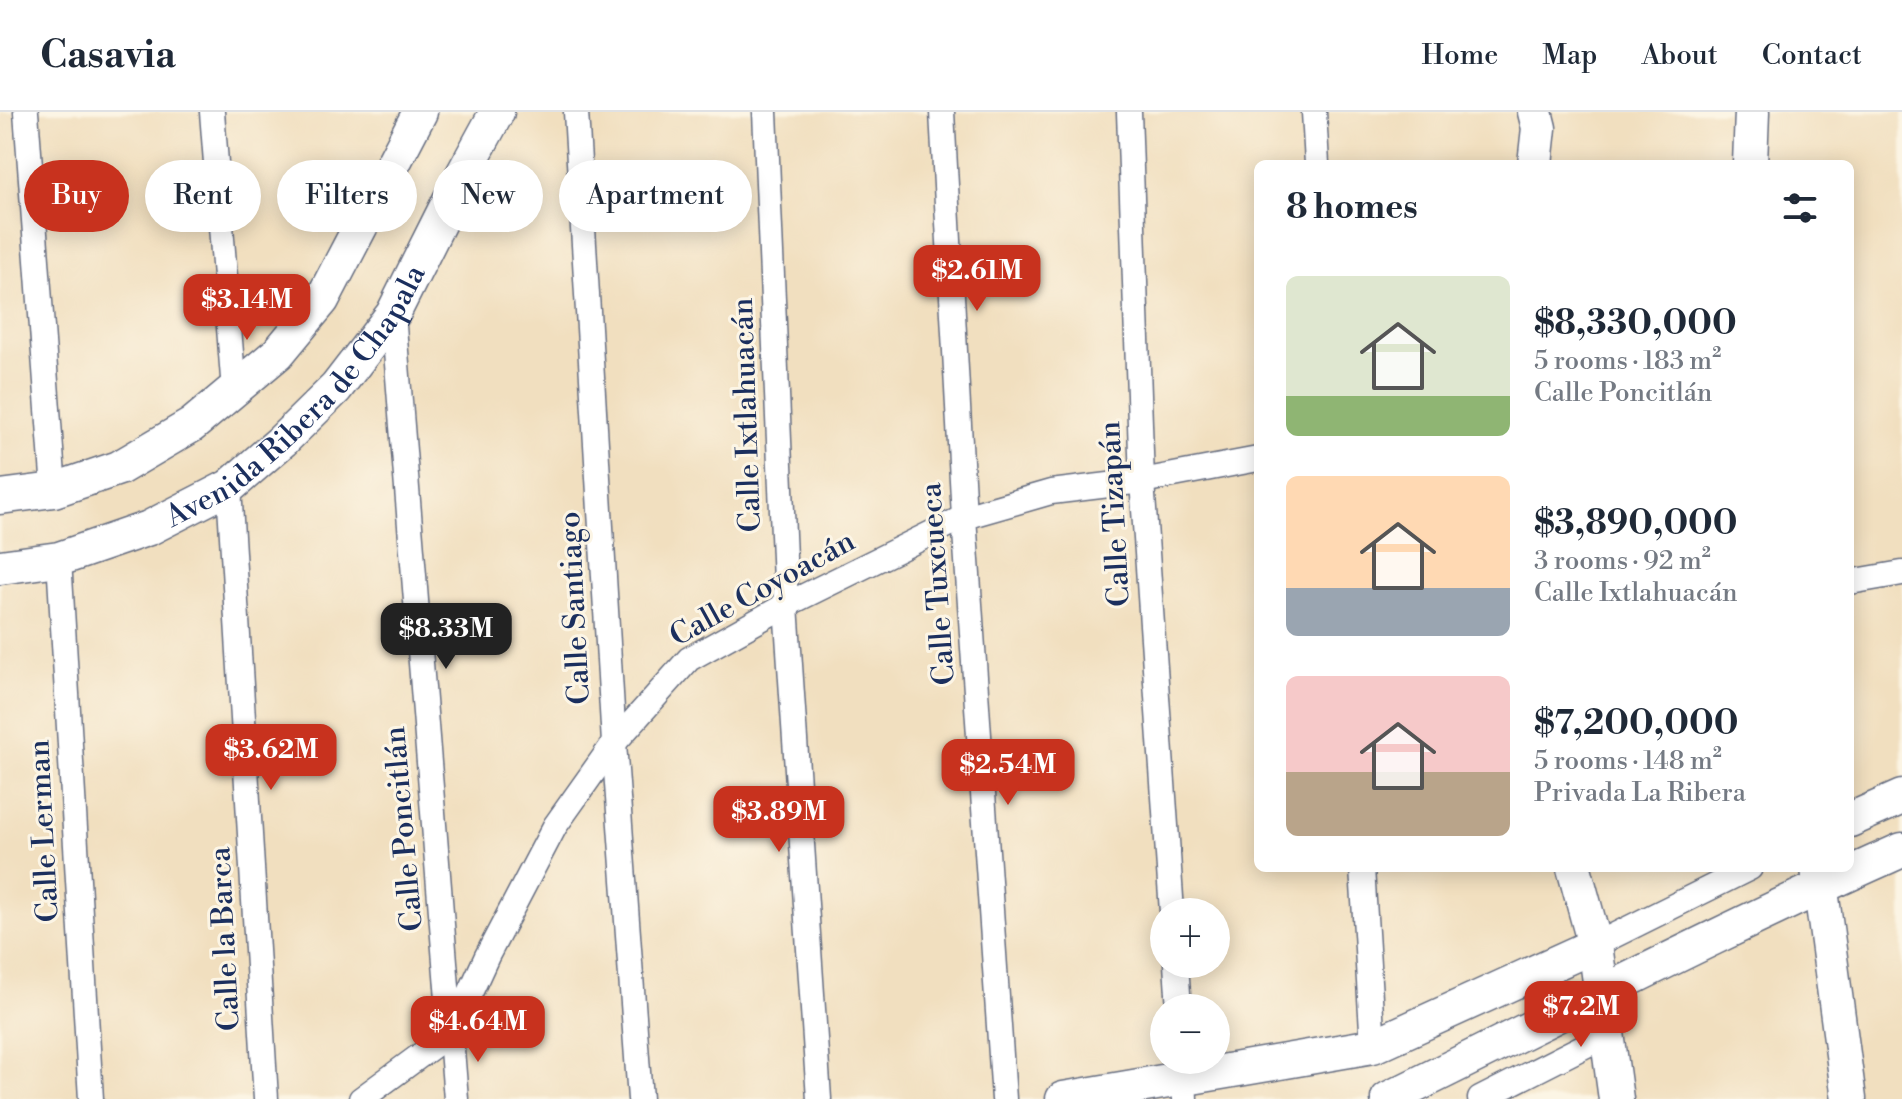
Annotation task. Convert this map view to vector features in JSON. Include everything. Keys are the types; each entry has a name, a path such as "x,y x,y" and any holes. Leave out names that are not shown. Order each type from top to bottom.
{"street":[{"path":"26,112 54,490"},
{"path":"212,112 234,391"},
{"name":"Avenida Ribera de Chapala","path":"0,567 59,559 149,528 229,487 282,441 336,388 393,314 497,112"},
{"name":"Calle Santiago","path":"576,112 614,743 640,1099"},
{"name":"Calle Ixtlahuacán","path":"765,112 786,605 819,1099"},
{"name":"Calle Tuxcueca","path":"942,112 964,517 1004,1099"},
{"name":"Calle Tizapán","path":"1129,112 1142,481 1171,898"},
{"path":"1314,112 1317,160"},
{"path":"1535,112 1539,128 1535,160"},
{"path":"1750,160 1752,112"},
{"name":"Avenida Ribera de Chapala","path":"0,497 54,490 119,468 192,425 278,353 322,300 410,121"},
{"name":"Calle Poncitlán","path":"393,314 456,1099"},
{"name":"Calle Coyoacán","path":"361,1099 452,1032 487,956 555,826 614,743 689,659 786,605 964,517 1051,492 1142,481 1254,460"},
{"name":"Calle la Barca","path":"229,487 266,1099"},
{"name":"Calle Lerman","path":"59,559 91,1099"},
{"path":"1854,581 1902,573"},
{"path":"1854,818 1902,797"},
{"path":"1854,866 1902,850"},
{"path":"1362,872 1373,1046"},
{"path":"1575,872 1595,945 1616,1099"},
{"path":"1063,1099 1373,1046 1595,945 1742,872"},
{"path":"1388,1099 1819,877 1849,1099"},
{"path":"1480,1099 1608,1034"}]}
